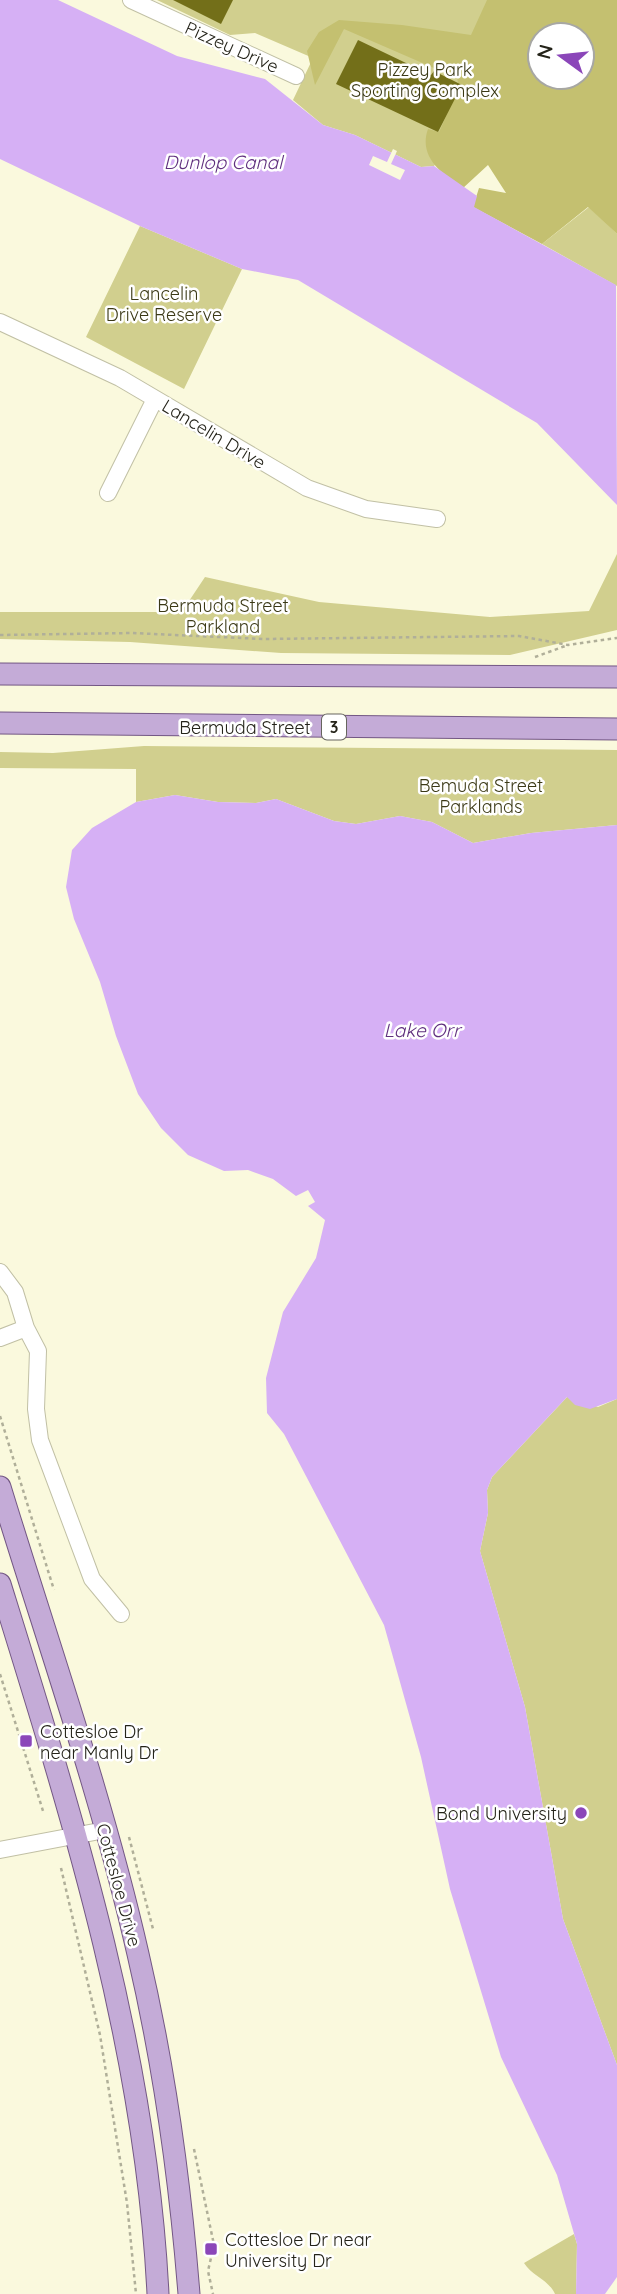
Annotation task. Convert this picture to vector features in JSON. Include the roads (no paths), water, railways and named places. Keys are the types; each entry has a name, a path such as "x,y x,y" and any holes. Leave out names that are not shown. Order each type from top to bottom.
{"main road":[{"path":"0,674 617,677"},
{"name":"Bermuda Street","path":"0,723 617,729"},
{"name":"Cottesloe Drive","path":"0,1487 105,1830 138,1953 162,2074 177,2173 189,2294"},
{"name":"Cottesloe Drive","path":"0,1584 78,1836 100,1921 126,2042 148,2178 158,2294"}],"street":[{"name":"Pizzey Drive","path":"131,0 296,76"},
{"name":"Lancelin Drive","path":"0,322 88,361 307,488 366,509 436,519"},
{"path":"108,493 155,399"},
{"path":"0,1272 15,1292 26,1328 38,1351 36,1409 40,1440 92,1579 121,1614"},
{"path":"0,1338 26,1328"},
{"path":"0,1850 105,1830"}],"water":[{"name":"Dunlop Canal","path":"0,0 58,0 177,56 265,79 323,125 355,135 421,167 434,166 477,196 474,207 616,285 617,505 537,423 298,280 242,269 140,226 0,159"},
{"name":"Lake Orr","path":"175,795 218,802 256,803 276,799 334,821 356,824 400,816 432,822 473,843 531,833 617,825 617,1399 590,1409 575,1405 567,1397 492,1477 487,1490 488,1513 480,1551 525,1707 563,1919 617,2065 617,2277 605,2294 576,2294 577,2244 557,2175 501,2057 450,1889 421,1757 384,1625 284,1434 267,1413 266,1378 283,1312 316,1258 325,1220 308,1206 315,1202 308,1190 296,1196 273,1179 248,1170 224,1171 188,1155 161,1128 138,1094 116,1036 100,982 74,919 66,887 72,850 92,828 136,802"}],"place":[{"name":"Cottesloe Dr near Manly Dr","path":"26,1741"},
{"name":"Bond University","path":"581,1813"},
{"name":"Cottesloe Dr near University Dr","path":"211,2249"}],"park label":[{"name":"Pizzey Park Sporting Complex","path":"425,79"},
{"name":"Lancelin Drive Reserve","path":"164,303"},
{"name":"Bermuda Street Parkland","path":"223,615"},
{"name":"Bemuda Street Parklands","path":"481,795"}]}
